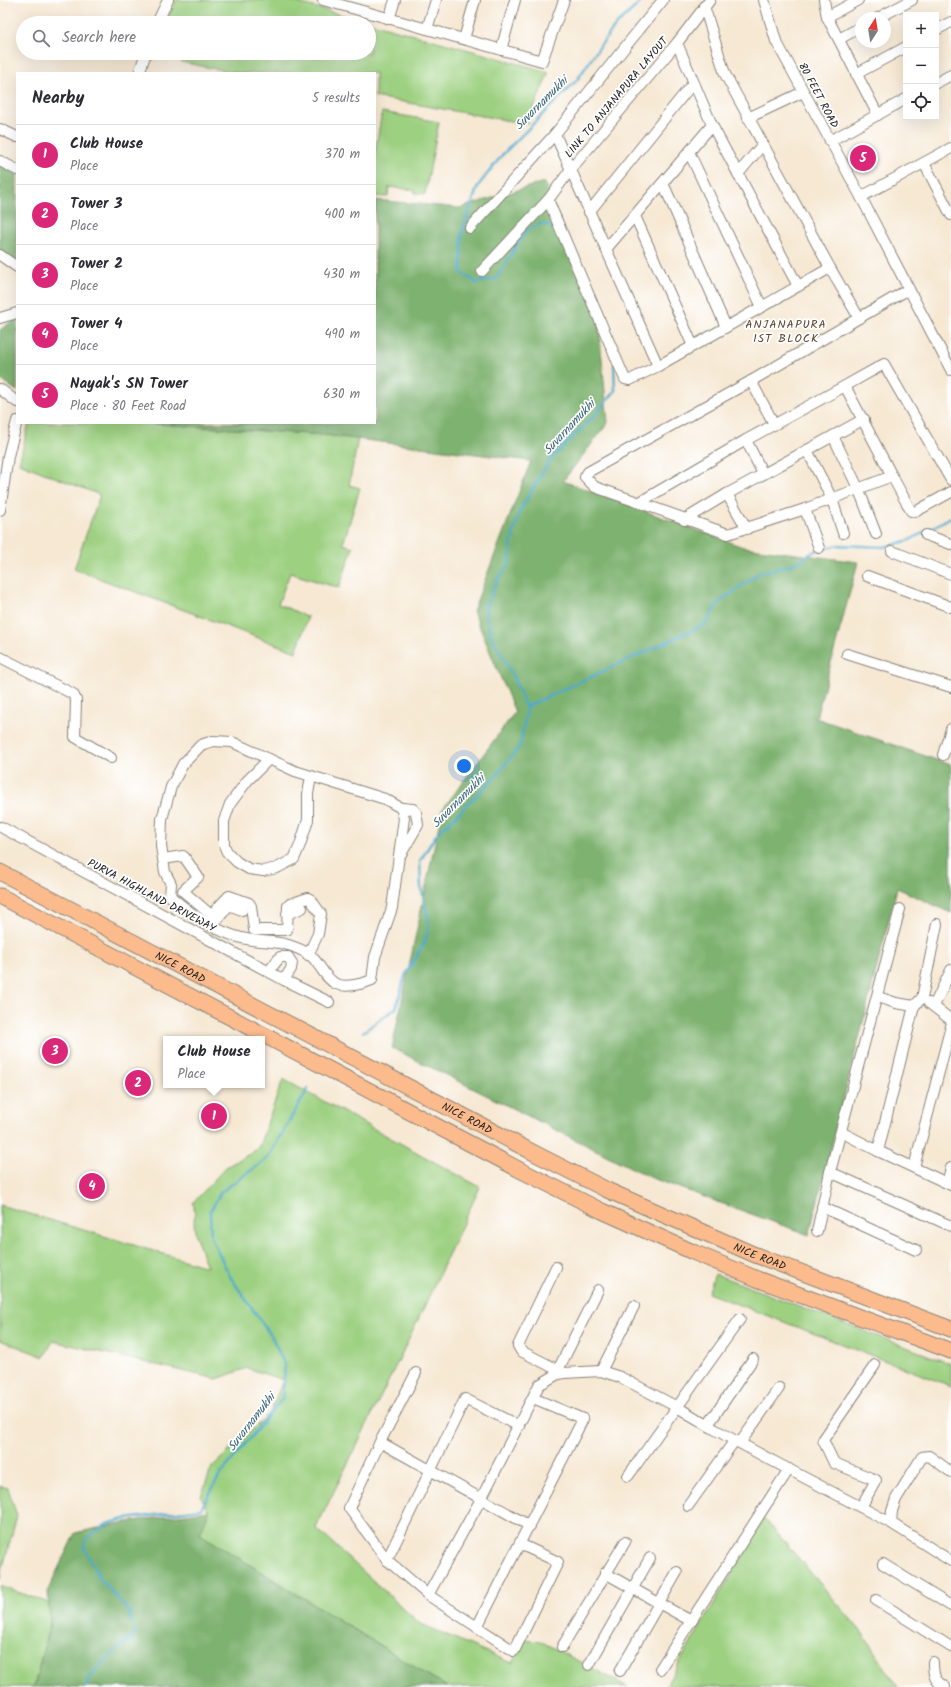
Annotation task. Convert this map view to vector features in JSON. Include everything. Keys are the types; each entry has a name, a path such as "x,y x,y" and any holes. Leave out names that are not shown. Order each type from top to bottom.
{"highway":[{"name":"NICE ROAD","path":"0,872 607,1190 672,1220 753,1254 951,1329"},
{"name":"NICE ROAD","path":"0,896 520,1170 602,1211 757,1279 951,1351"}],"street":[{"path":"160,16 168,0"},
{"path":"323,0 354,4 389,19 542,62 564,0"},
{"path":"389,19 395,0"},
{"path":"427,29 436,0"},
{"path":"464,40 475,0"},
{"path":"501,50 515,0"},
{"path":"470,228 555,134 663,0"},
{"name":"80 FEET ROAD","path":"764,0 776,41 861,197 951,370"},
{"path":"824,0 827,18 878,115"},
{"path":"827,18 858,0"},
{"path":"889,12 912,0"},
{"path":"707,3 725,74 830,268 859,318"},
{"name":"LINK TO ANJANAPURA LAYOUT","path":"555,134 571,169 677,43 707,3"},
{"path":"939,28 951,22"},
{"path":"838,39 855,30"},
{"path":"677,43 712,125 798,286"},
{"path":"856,74 904,48"},
{"path":"139,72 144,60"},
{"path":"939,81 951,75"},
{"path":"589,212 693,83"},
{"path":"748,118 803,92"},
{"path":"830,141 903,101"},
{"path":"606,249 712,125"},
{"path":"0,129 16,137"},
{"path":"738,174 763,144"},
{"path":"861,197 951,148"},
{"path":"690,152 762,307"},
{"path":"0,161 16,169"},
{"path":"924,163 951,215"},
{"path":"482,271 548,200 571,169"},
{"path":"571,169 658,366"},
{"path":"663,183 726,327"},
{"path":"548,200 625,379 630,380 658,366 830,268"},
{"path":"635,216 693,346"},
{"path":"0,255 16,266"},
{"path":"892,476 859,490 832,498 747,530 728,534 684,520 640,502 595,487 585,476 588,472 751,381 909,289"},
{"path":"0,318 16,313"},
{"path":"640,502 774,424 884,364 951,480"},
{"path":"751,381 774,424"},
{"path":"845,386 864,419 911,511 915,512 951,492"},
{"path":"0,389 16,401"},
{"path":"0,396 16,408"},
{"path":"684,520 727,494 864,419"},
{"path":"0,510 8,456 16,424"},
{"path":"833,436 859,490 876,534"},
{"path":"746,440 763,474"},
{"path":"808,450 832,498 843,533"},
{"path":"727,494 747,530"},
{"path":"805,509 819,548"},
{"path":"926,535 951,544"},
{"path":"892,551 951,574"},
{"path":"866,576 951,608"},
{"path":"847,654 951,688"},
{"path":"0,657 73,694 76,700 75,737 110,758"},
{"path":"943,755 951,729"},
{"name":"PURVA HIGHLAND DRIVEWAY","path":"213,741 232,742 269,759 311,776 385,799 401,808 404,818 392,908 376,957 372,980 356,985 338,984 325,976 314,958 293,946 237,937 211,925 181,906 170,896 172,884 165,872 162,846 162,819 171,788 183,764 201,745 213,741"},
{"path":"269,759 247,781 230,804 224,821 224,845 227,852 237,862 249,868 263,871 277,868 294,859 308,820 308,794 311,776"},
{"path":"398,858 418,825 416,812 412,809 401,808"},
{"name":"PURVA HIGHLAND DRIVEWAY","path":"0,827 284,980 329,1002"},
{"path":"163,859 183,856 185,858 198,877 183,891 217,920 229,905 242,910"},
{"path":"211,915 229,896 249,903 251,906 254,930 287,930 288,906 308,898 321,914 318,934 308,955"},
{"path":"287,914 302,908"},
{"path":"817,1231 830,1172 878,997 900,909"},
{"path":"878,1151 914,1006 922,998 937,924"},
{"path":"288,957 293,946"},
{"path":"269,971 280,958 288,957"},
{"path":"284,980 292,963 288,957"},
{"path":"934,1006 951,970"},
{"path":"878,997 896,1003 914,1006"},
{"path":"922,998 951,1020"},
{"path":"914,1168 951,1026"},
{"path":"841,1132 949,1184 951,1168"},
{"path":"830,1172 951,1226"},
{"path":"822,1207 916,1250"},
{"path":"556,1267 518,1346 518,1349 561,1372 601,1371 620,1377 891,1523 951,1561"},
{"path":"428,1595 481,1499 539,1385 561,1372 598,1290"},
{"path":"601,1371 634,1306"},
{"path":"628,1476 740,1319"},
{"path":"708,1425 753,1359"},
{"path":"861,1507 876,1480 834,1463 824,1440 875,1365"},
{"path":"416,1373 380,1442 349,1508 386,1560 428,1595 514,1651 558,1562 520,1544"},
{"path":"688,1506 779,1388"},
{"path":"477,1628 583,1419 533,1398"},
{"path":"386,1560 465,1399 519,1426"},
{"path":"380,1442 530,1526"},
{"path":"891,1523 893,1506 896,1499 922,1457 929,1456 951,1472"},
{"path":"660,1669 789,1469"},
{"path":"562,1647 605,1573 625,1542"},
{"path":"589,1665 634,1589 650,1558"},
{"path":"884,1564 951,1606"},
{"path":"620,1670 677,1572"},
{"path":"605,1573 691,1621"},
{"path":"876,1600 951,1647"},
{"path":"933,1662 933,1675 938,1683 945,1687"}],"green space":[{"path":"176,0 288,0 346,16 168,16"},
{"path":"376,24 549,72 527,124 376,97 376,72 232,72 181,62 181,60 376,60"},
{"path":"382,112 439,122 425,194 415,193 415,190 389,187 388,197 376,196 376,146"},
{"path":"0,166 16,174 16,263 0,252"},
{"path":"544,182 597,307 608,423 563,481 743,547 858,562 816,718 951,765 951,913 897,888 809,1235 652,1178 392,1048 442,810 515,712 473,611 531,461 325,435 159,424 376,424 376,200 460,208"},
{"path":"16,319 16,390 0,379 0,330"},
{"path":"29,424 159,424 325,435 358,439 349,485 360,488 343,544 353,547 339,588 290,573 278,604 308,617 296,652 74,569 100,495 19,463"},
{"path":"283,1079 480,1187 409,1339 316,1528 419,1623 512,1663 525,1639 540,1641 628,1687 447,1687 200,1534 208,1511 201,1496 212,1467 270,1413 283,1380 247,1368 217,1379 53,1341 44,1357 0,1340 0,1205 207,1267 194,1227 193,1203 226,1167 253,1152 259,1146"},
{"path":"715,1274 951,1364 951,1386 708,1293"},
{"path":"0,1486 8,1488 17,1516 0,1578"},
{"path":"209,1511 200,1534 447,1687 34,1687 50,1623 48,1590 75,1533 126,1522"},
{"path":"764,1518 861,1631 898,1687 665,1687"},
{"path":"0,1586 49,1603 50,1623 34,1687 0,1687"}],"waterway":[{"name":"Suvarnamukhi","path":"558,234 551,226 540,224 526,231 496,279 476,283 461,272 462,232 478,186 502,155 577,80 616,25 643,0"},
{"name":"Suvarnamukhi","path":"363,1032 396,1008 405,976 426,940 429,922 421,887 420,861 436,835 494,778 520,746 527,710 511,672 490,633 485,608 498,579 509,565 512,539 520,510 550,460 594,416 615,391 614,365"},
{"path":"525,707 706,624 718,603 759,573 794,564 815,551 839,545 884,547 910,540 951,517"},
{"name":"Suvarnamukhi","path":"86,1687 89,1680 100,1666 135,1635 129,1611 100,1579 84,1548 87,1538 107,1524 125,1519 201,1509 220,1475 282,1399 285,1366 272,1337 231,1278 211,1238 210,1211 221,1192 267,1159 308,1089"}],"place":[{"name":"Nayak's SN Tower","path":"863,158"},
{"name":"Tower 2","path":"55,1051"},
{"name":"Tower 3","path":"138,1083"},
{"name":"Club House","path":"214,1116"},
{"name":"Tower 4","path":"92,1186"}],"district":[{"name":"ANJANAPURA 1ST BLOCK","path":"786,331"}]}
